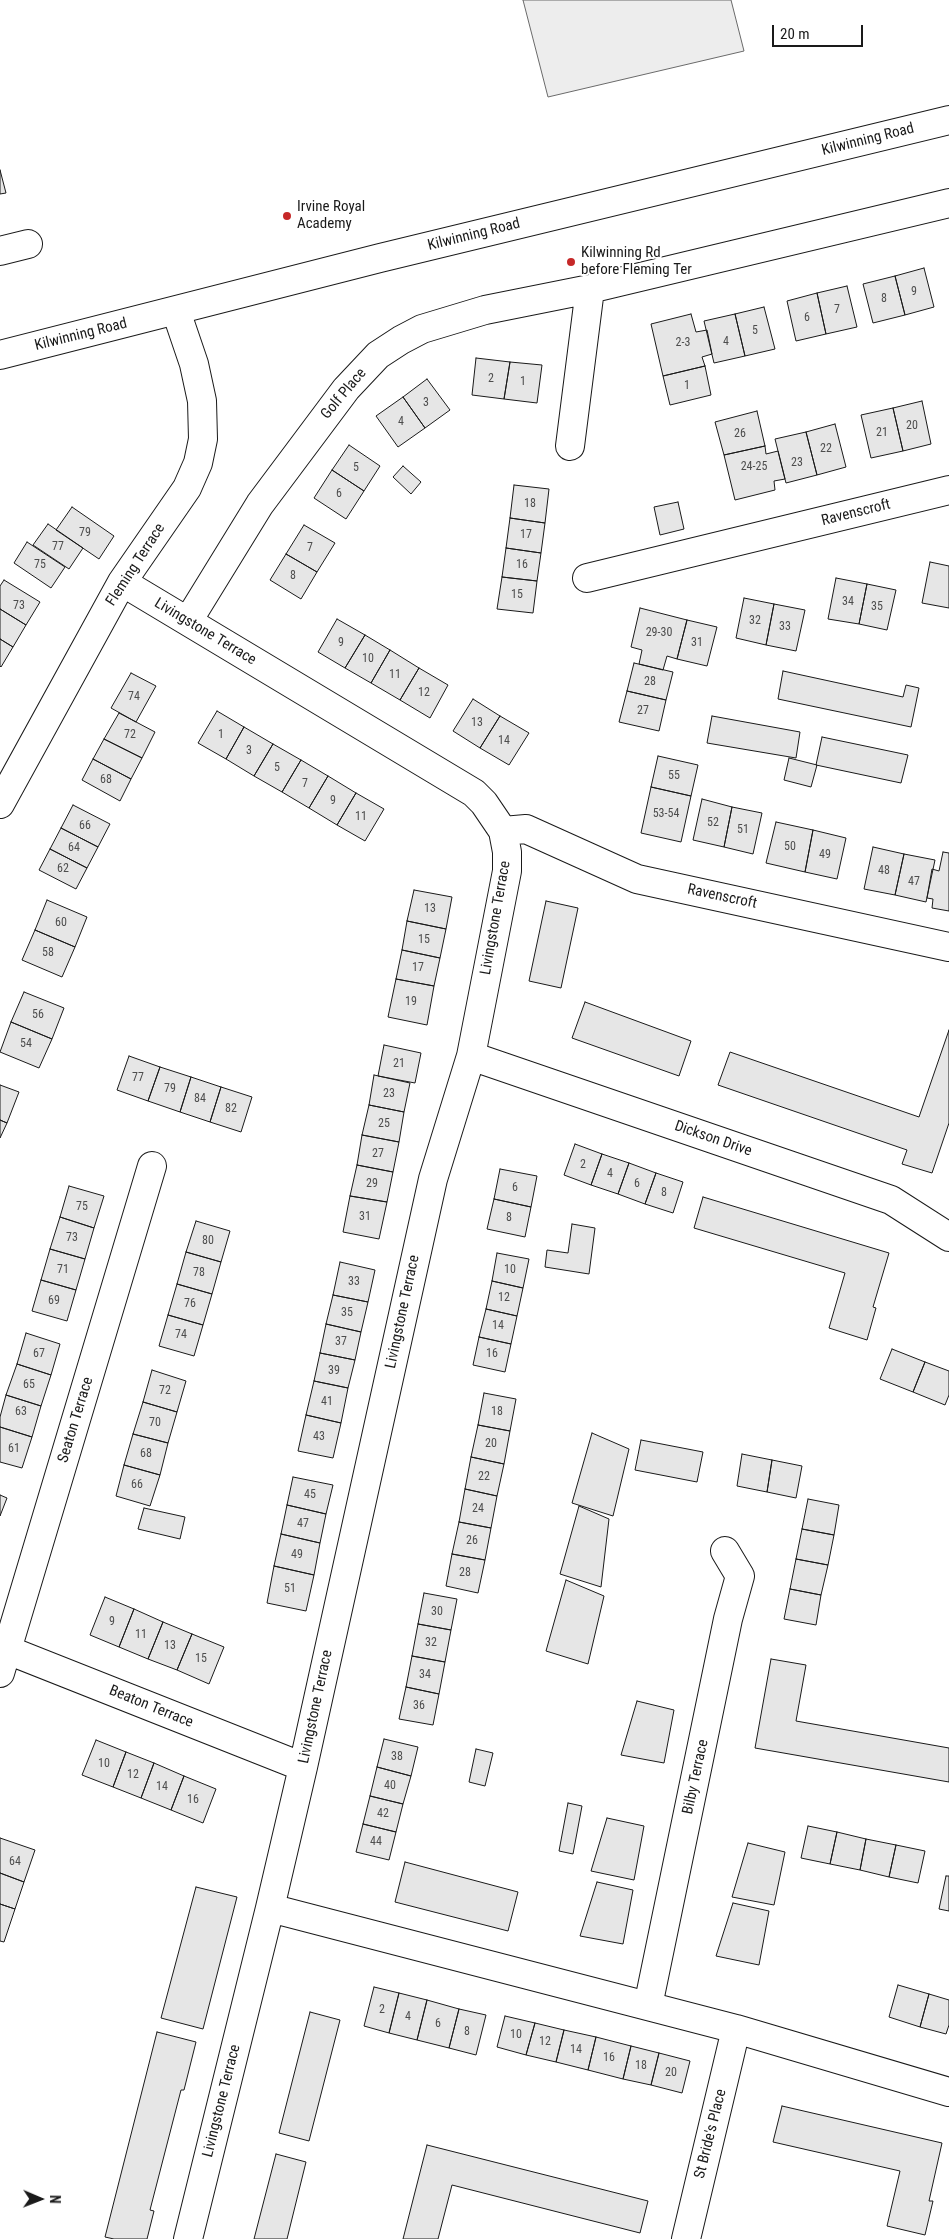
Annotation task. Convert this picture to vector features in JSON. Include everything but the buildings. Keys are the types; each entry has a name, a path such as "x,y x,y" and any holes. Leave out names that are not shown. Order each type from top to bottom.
{"street":[{"name":"Kilwinning Road","path":"0,355 176,312 380,258 949,120"},
{"path":"570,446 590,289 949,204"},
{"path":"0,251 28,244"},
{"name":"Golf Place","path":"188,621 260,504 346,389 378,355 422,330 485,310 590,289"},
{"name":"Fleming Terrace","path":"0,804 122,582 187,488 200,455 203,439 202,401 194,364 176,312"},
{"name":"Ravenscroft","path":"588,578 949,490"},
{"name":"Livingstone Terrace","path":"122,582 474,793 484,803 502,831 507,852 507,871 471,1056 433,1179 303,1767 188,2239"},
{"name":"Ravenscroft","path":"502,831 526,829 637,879 949,947"},
{"name":"Dickson Drive","path":"471,1056 891,1200 949,1237"},
{"name":"Seaton Terrace","path":"2,1657 152,1166"},
{"name":"Bilby Terrace","path":"648,2006 726,1628 740,1576 726,1551"},
{"name":"Beaton Terrace","path":"2,1657 303,1767"},
{"path":"270,1908 736,2029 949,2092"},
{"name":"St Bride's Place","path":"686,2239 736,2029"}],"shaded area":[{"path":"523,0 731,0 744,51 548,97"}],"place":[{"name":"Irvine Royal Academy","path":"287,216"},
{"name":"Kilwinning Rd before Fleming Ter","path":"571,262"}]}
